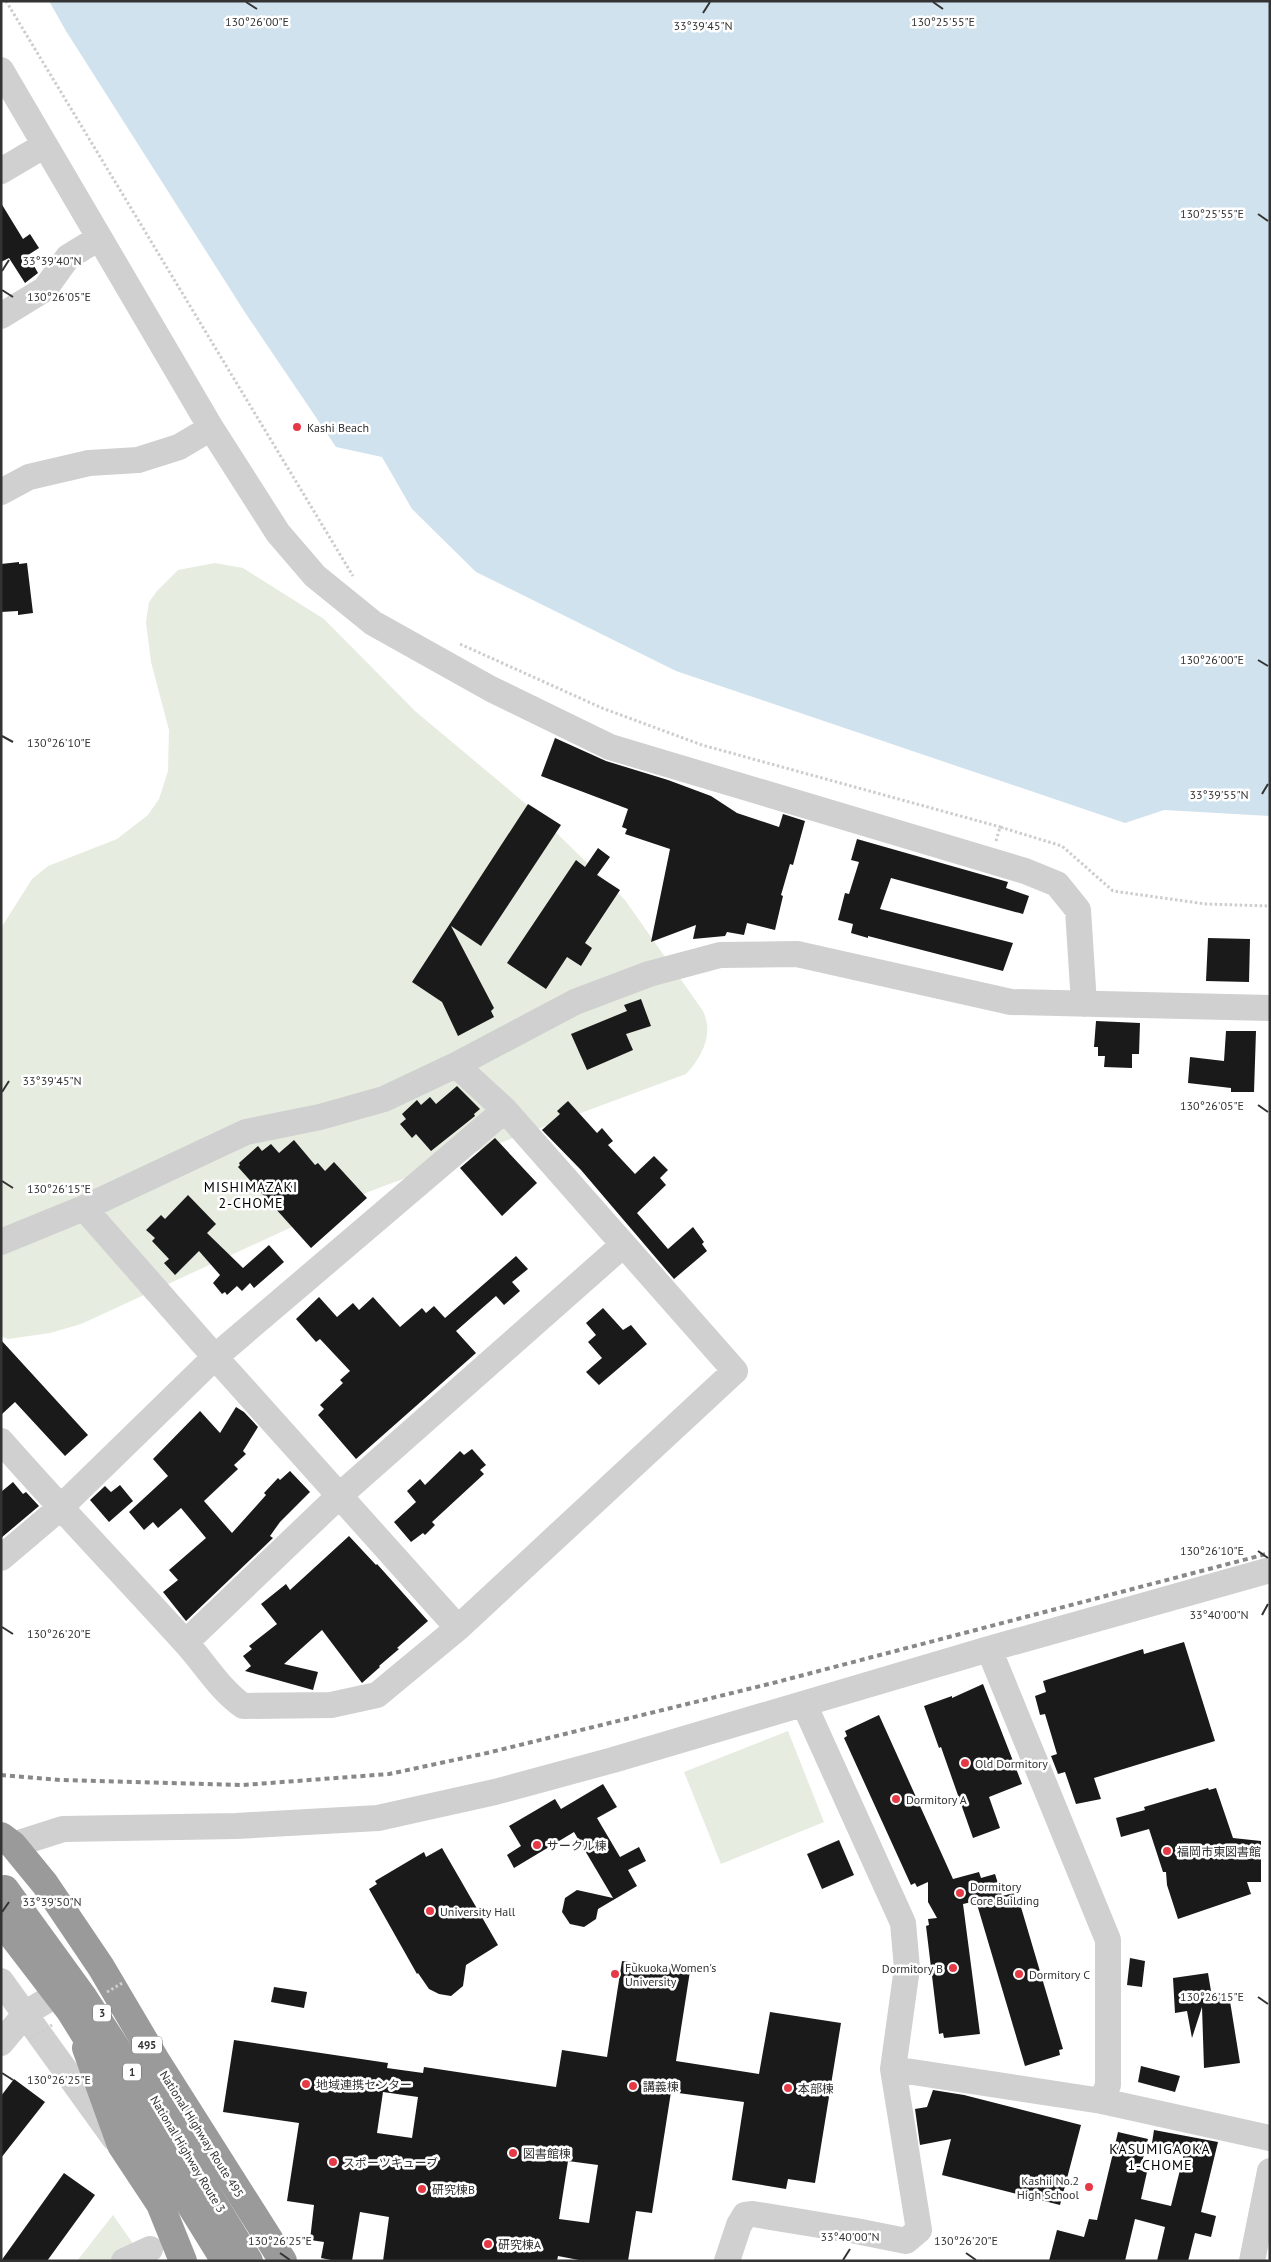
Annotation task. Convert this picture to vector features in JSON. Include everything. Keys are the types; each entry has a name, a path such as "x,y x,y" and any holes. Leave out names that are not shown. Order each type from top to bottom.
{"highway":[{"name":"National Highway Route 495","path":"7,1841 45,1884 101,1967 157,2062 283,2261"},
{"name":"National Highway Route 3","path":"1,1876 85,1985 253,2261"},
{"name":"1","path":"1,1885 84,1998 152,2103 249,2261"},
{"name":"1","path":"1,1921 70,2011 225,2261"},
{"path":"1,1929 54,1996 220,2261"},
{"path":"84,2042 121,2144 160,2204 183,2261"},
{"name":"National Highway Route 495","path":"191,2158 278,2261"}],"street":[{"path":"1,70 211,428 278,533 315,576 373,623 474,679 610,746 991,860 1026,871 1057,884 1078,910 1084,1004"},
{"path":"1,171 45,145"},
{"path":"1,316 45,289 68,257 99,238"},
{"path":"1,492 29,478 89,462 138,460 179,447 211,428"},
{"path":"1,1242 84,1208 246,1132 320,1117 384,1098 456,1065 575,1002 649,974 720,955 797,954 1011,1002 1270,1008"},
{"path":"1,1441 60,1508 186,1642 232,1698 243,1706 331,1705 377,1695 458,1628 735,1371 505,1110 456,1065"},
{"path":"1,1558 60,1508 214,1357 505,1110"},
{"path":"84,1208 214,1357 458,1628"},
{"path":"186,1642 339,1496 623,1245"},
{"path":"7,1841 63,1829 236,1826 378,1818 495,1792 1270,1570"},
{"path":"989,1649 1108,1940 1108,2085 1102,2101"},
{"path":"727,2261 739,2225 745,2215 753,2214 906,2241 919,2230 893,2069 907,1968 903,1923 804,1704"},
{"path":"1,1981 10,2025 160,2204"},
{"path":"10,2025 54,1996"},
{"path":"893,2069 1102,2101 1270,2138"},
{"path":"1252,2261 1270,2171"},
{"path":"124,2261 150,2249"}],"path":[{"path":"6,1 355,580"},
{"path":"453,640 602,708 702,745 1004,828 1062,846 1113,891 1206,904 1270,906"},
{"path":"991,860 1000,827 1004,828"}],"shaded area":[{"path":"215,563 243,568 324,619 415,711 532,809 625,900 703,1011 707,1028 705,1045 697,1060 686,1074 368,1192 81,1324 50,1333 8,1339 1,1336 1,928 32,879 48,866 117,839 148,815 159,799 168,771 169,730 151,662 146,622 149,602 178,570"},
{"path":"788,1731 824,1822 721,1864 684,1772"},
{"path":"113,2215 134,2245 114,2261 77,2261"}],"water":[{"path":"49,1 1270,1 1270,816 1164,810 1125,823 676,671 476,572 412,509 382,457 336,447 246,314 66,31"}],"building":[{"path":"1,203 23,239 30,234 39,248 28,255 38,273 25,283 9,258 1,262"},
{"path":"19,562 19,564 27,563 33,613 18,615 18,611 1,612 1,564"},
{"path":"555,738 606,761 668,780 711,796 737,813 779,827 783,814 805,821 793,865 790,864 781,895 783,896 775,930 747,923 744,935 727,932 725,936 693,939 696,925 651,942 670,849 625,834 627,829 622,827 628,809 541,776"},
{"path":"528,804 561,825 481,946 451,926 494,1008 491,1011 494,1017 458,1036 442,1002 412,982"},
{"path":"857,839 1008,882 1006,888 1029,896 1023,914 891,878 880,909 1013,943 1003,971 851,933 853,924 838,920 845,893 849,894 859,862 851,860"},
{"path":"598,848 610,857 597,875 620,890 585,943 592,948 581,966 567,957 546,989 507,963 576,860 585,867"},
{"path":"1208,938 1250,939 1249,982 1206,981"},
{"path":"641,999 651,1026 626,1034 633,1050 587,1070 571,1034 627,1011 624,1005"},
{"path":"1096,1021 1140,1023 1139,1054 1132,1054 1132,1068 1104,1067 1105,1056 1098,1056 1098,1047 1094,1047"},
{"path":"1226,1031 1256,1031 1254,1092 1231,1092 1231,1088 1188,1083 1190,1057 1224,1061"},
{"path":"457,1086 480,1109 474,1114 475,1116 431,1151 416,1134 412,1138 400,1124 406,1119 402,1114 417,1100 421,1105 430,1097 436,1104"},
{"path":"568,1101 597,1133 602,1128 613,1141 608,1145 635,1174 654,1156 668,1170 660,1178 666,1185 637,1213 668,1249 693,1227 704,1242 702,1244 707,1251 674,1279 581,1170 542,1130 560,1114 557,1111"},
{"path":"495,1138 537,1183 502,1216 460,1168"},
{"path":"294,1140 315,1165 318,1163 325,1171 334,1162 367,1198 311,1248 238,1167 239,1163 258,1146 262,1151 271,1144 279,1153"},
{"path":"188,1195 216,1224 207,1233 243,1268 269,1245 284,1262 254,1288 250,1283 242,1291 237,1286 227,1295 225,1292 222,1294 213,1283 220,1275 199,1251 175,1275 164,1263 169,1259 152,1241 155,1238 146,1230 161,1215 165,1219"},
{"path":"516,1256 528,1269 512,1282 520,1291 504,1305 496,1296 456,1331 476,1353 356,1459 318,1415 324,1409 320,1405 343,1383 340,1380 350,1371 320,1339 316,1342 296,1319 319,1297 337,1317 353,1303 359,1310 373,1297 400,1327 422,1308 426,1313 434,1306 445,1318"},
{"path":"603,1308 623,1330 631,1325 647,1344 599,1385 586,1372 602,1358 588,1342 596,1335 586,1323"},
{"path":"1,1340 88,1435 65,1456 15,1402 1,1415"},
{"path":"236,1407 244,1412 258,1427 243,1451 246,1454 234,1465 238,1469 204,1501 232,1533 266,1495 264,1493 278,1478 280,1480 290,1471 310,1492 280,1522 270,1536 273,1538 186,1621 163,1592 178,1580 169,1570 206,1538 181,1508 158,1528 153,1522 144,1530 129,1512 168,1476 153,1459 200,1411 220,1433"},
{"path":"472,1449 486,1465 480,1470 484,1474 432,1522 435,1525 425,1535 423,1533 411,1542 394,1522 416,1502 407,1491 420,1479 425,1485 460,1451 464,1455"},
{"path":"13,1482 23,1494 26,1492 39,1506 1,1538 1,1492"},
{"path":"120,1485 133,1501 109,1522 90,1500 105,1486 111,1492"},
{"path":"349,1536 428,1621 397,1648 399,1649 362,1683 322,1630 284,1664 318,1672 313,1690 245,1671 251,1666 243,1656 252,1649 249,1646 277,1624 261,1604 286,1584 290,1590"},
{"path":"1184,1642 1215,1741 1094,1778 1101,1799 1076,1804 1065,1772 1058,1774 1051,1756 1057,1754 1045,1714 1040,1715 1035,1696 1046,1692 1043,1681 1143,1649 1144,1654"},
{"path":"983,1684 1022,1784 989,1797 1000,1828 973,1838 941,1747 939,1748 924,1706 952,1696 952,1698"},
{"path":"879,1715 953,1879 979,1872 981,1878 995,1874 1002,1896 1014,1893 1016,1898 1018,1897 1063,2049 1059,2050 1060,2055 1025,2066 976,1901 963,1904 980,2034 944,2038 943,2033 939,2034 926,1926 929,1925 928,1919 937,1918 928,1902 928,1882 917,1887 915,1883 911,1885 844,1738 847,1736 845,1731"},
{"name":"サークル棟","path":"603,1784 617,1807 597,1818 620,1857 639,1847 646,1861 628,1870 637,1886 598,1909 596,1919 584,1927 570,1924 562,1912 565,1898 577,1890 613,1898 574,1832 514,1868 507,1855 521,1846 509,1826 555,1799 561,1809"},
{"path":"1208,1788 1209,1790 1216,1788 1233,1838 1261,1841 1261,1882 1247,1882 1251,1894 1178,1919 1167,1885 1166,1872 1163,1872 1149,1829 1121,1837 1116,1818 1145,1810 1144,1807"},
{"path":"839,1840 854,1875 822,1889 807,1854"},
{"name":"University Hall","path":"442,1848 498,1945 466,1965 463,1986 451,1996 439,1994 429,1989 417,1974 369,1889 377,1884 375,1881 424,1852 426,1857"},
{"path":"1130,1958 1145,1961 1142,1987 1127,1985"},
{"path":"622,1961 690,1971 676,2061 759,2074 770,2012 841,2023 815,2183 788,2179 786,2189 732,2180 744,2102 671,2092 652,2213 636,2211 628,2261 584,2261 558,2256 557,2261 383,2261 389,2217 360,2212 352,2261 336,2261 321,2258 324,2242 310,2240 314,2205 287,2201 299,2123 223,2112 234,2040 388,2063 387,2068 423,2073 424,2067 556,2087 562,2050 607,2057","holes":["383,2092 418,2097 412,2138 377,2133","568,2161 598,2165 589,2223 559,2219"]},
{"path":"1208,1973 1211,1991 1207,1990 1204,1999 1229,1995 1240,2063 1204,2068 1202,2007 1192,2038 1187,2011 1175,2013 1173,1978"},
{"path":"274,1987 307,1992 304,2008 271,2002"},
{"path":"1141,2066 1180,2076 1175,2092 1138,2082"},
{"path":"14,2079 45,2102 1,2158 1,2096"},
{"path":"933,2090 964,2095 1081,2125 1060,2205 942,2175 951,2139 920,2145 915,2109 927,2107"},
{"path":"1154,2130 1218,2142 1201,2212 1216,2216 1211,2237 1195,2233 1188,2261 1157,2261 1165,2227 1135,2219 1125,2261 1049,2261 1057,2230 1084,2237 1089,2219 1097,2220 1118,2132 1148,2139 1140,2170 1147,2172 1141,2199 1171,2206 1185,2150 1152,2143"},
{"path":"64,2173 95,2195 47,2261 1,2261"}],"railway":[{"path":"1,1775 61,1780 243,1785 389,1774 487,1753 773,1683 1270,1553"}],"place":[{"name":"Kashi Beach","path":"297,427"},
{"name":"Old Dormitory","path":"965,1763"},
{"name":"Dormitory A","path":"896,1799"},
{"name":"サークル棟","path":"537,1845"},
{"name":"福岡市東図書館","path":"1167,1851"},
{"name":"Dormitory Core Building","path":"960,1893"},
{"name":"University Hall","path":"430,1911"},
{"name":"Dormitory B","path":"953,1968"},
{"name":"Fukuoka Women's University","path":"615,1974"},
{"name":"Dormitory C","path":"1019,1974"},
{"name":"地域連携センター","path":"306,2084"},
{"name":"講義棟","path":"633,2086"},
{"name":"本部棟","path":"788,2088"},
{"name":"図書館棟","path":"513,2153"},
{"name":"スポーツキューブ","path":"333,2162"},
{"name":"Kashii No.2 High School","path":"1089,2187"},
{"name":"研究棟B","path":"422,2189"},
{"name":"研究棟A","path":"488,2244"}],"district":[{"name":"MISHIMAZAKI 2-CHOME","path":"251,1196"},
{"name":"KASUMIGAOKA 1-CHOME","path":"1160,2158"}]}
